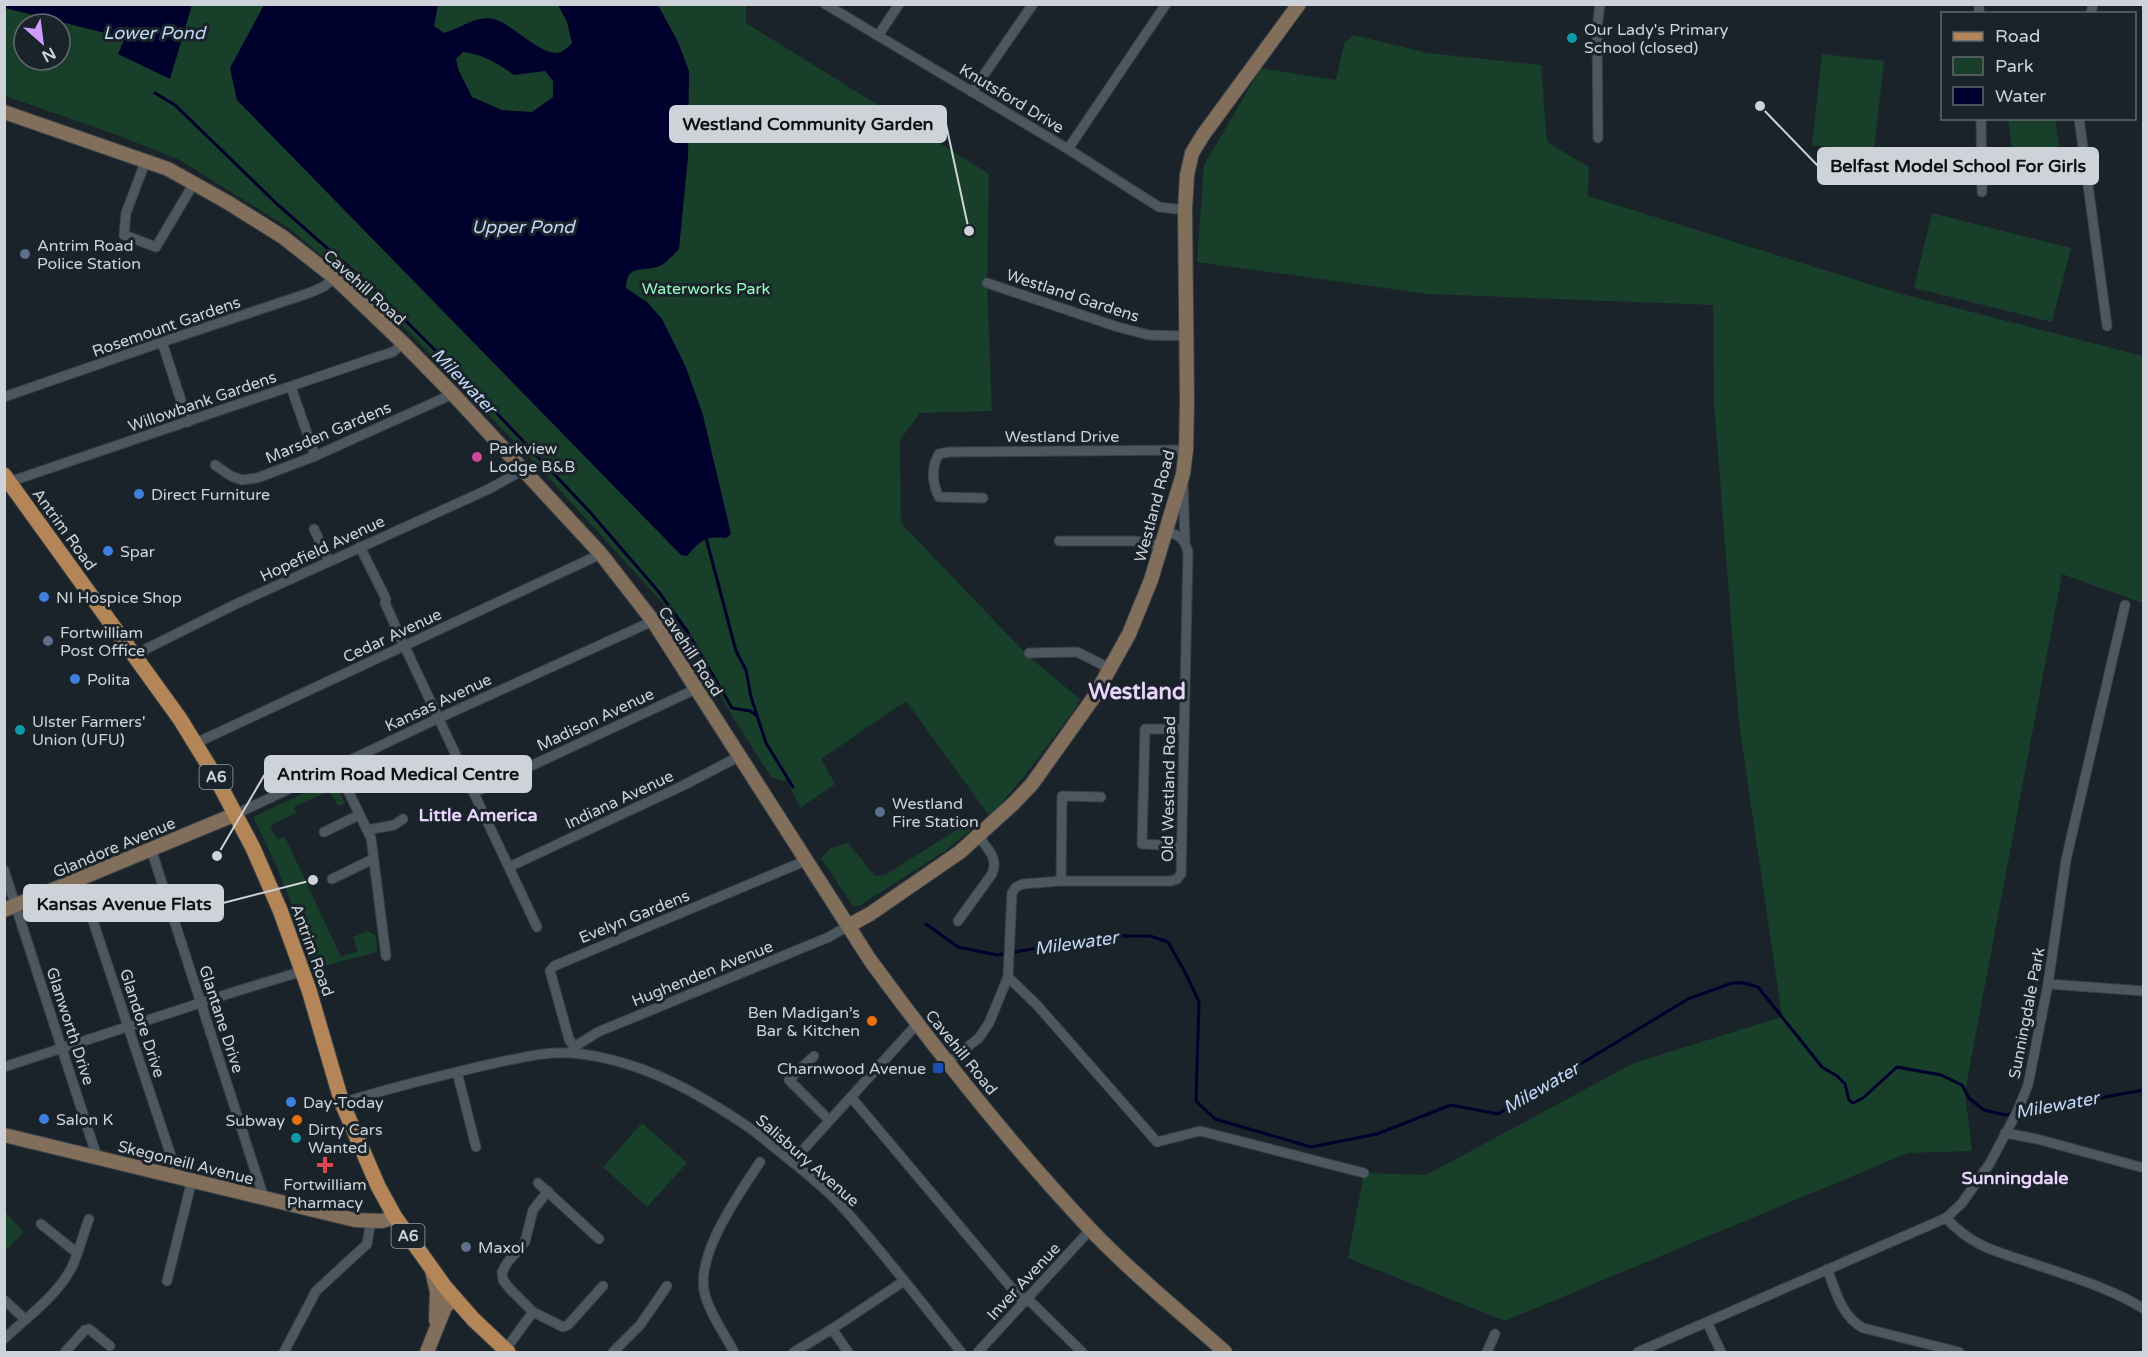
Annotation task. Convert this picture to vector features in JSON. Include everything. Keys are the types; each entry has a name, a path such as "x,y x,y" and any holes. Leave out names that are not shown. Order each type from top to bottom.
{"main road":[{"name":"Antrim Road","path":"7,479 195,743 236,814 268,880 303,971 342,1103 364,1157 395,1216 431,1268 454,1298 506,1351"}],"street":[{"name":"Knutsford Drive","path":"825,4 1068,149 1160,207 1185,210"},
{"path":"878,36 899,4"},
{"path":"972,92 1033,4"},
{"path":"1068,149 1166,4"},
{"name":"Westland Road","path":"848,926 865,918 952,858 1032,784 1094,697 1111,669 1146,594 1183,474 1186,450 1185,210 1187,175 1192,153 1299,4"},
{"path":"1598,138 1597,28 1600,4"},
{"name":"Cavehill Road","path":"4,112 146,160 194,183 283,237 335,278 403,343 601,554 653,621 870,960 1001,1128 1091,1229 1225,1353"},
{"path":"1981,120 1982,192"},
{"path":"2079,120 2107,326"},
{"path":"146,160 126,213 124,236 156,247 194,183"},
{"name":"Rosemount Gardens","path":"4,397 309,293 335,278"},
{"name":"Westland Gardens","path":"987,283 1118,327 1149,335 1186,336"},
{"path":"162,342 188,422"},
{"name":"Willowbank Gardens","path":"7,479 291,387 393,351 403,343"},
{"path":"291,387 315,456"},
{"name":"Marsden Gardens","path":"215,465 231,476 242,480 257,478 315,456 453,394"},
{"name":"Westland Drive","path":"983,498 939,497 934,488 933,463 939,454 949,452 1186,450"},
{"name":"Hopefield Avenue","path":"134,655 236,604 489,489 523,470"},
{"name":"Old Westland Road","path":"948,1062 979,1038 989,1023 1008,977 1012,893 1016,887 1023,884 1061,881 1177,879 1181,873 1188,582 1183,474"},
{"path":"314,529 329,561"},
{"path":"1166,531 1177,534 1185,541"},
{"path":"1059,541 1135,541 1161,545"},
{"path":"360,547 537,927"},
{"name":"Cedar Avenue","path":"195,743 601,554"},
{"name":"Sunningdale Park","path":"1638,1353 1946,1218 1974,1188 1990,1163 2028,1085 2048,984 2066,860 2125,605"},
{"name":"Kansas Avenue","path":"236,814 439,718 653,621"},
{"path":"1029,653 1077,652 1111,669"},
{"name":"Madison Avenue","path":"475,792 696,688"},
{"path":"1182,846 1142,844 1142,833 1145,729 1184,729"},
{"name":"Indiana Avenue","path":"509,867 684,785 740,756"},
{"path":"336,766 371,838 386,956"},
{"path":"1061,881 1062,796 1101,797"},
{"name":"Glandore Avenue","path":"11,908 236,814"},
{"path":"324,832 359,815"},
{"path":"367,830 394,825 403,819"},
{"path":"958,921 996,866 994,857 978,836"},
{"name":"Glantane Drive","path":"151,849 264,1198"},
{"path":"332,879 373,859"},
{"name":"Evelyn Gardens","path":"573,1050 553,985 550,971 554,966 805,861"},
{"name":"Glanworth Drive","path":"4,870 11,908 63,1048 97,1157"},
{"name":"Glandore Drive","path":"79,879 128,1026 185,1178"},
{"name":"Hughenden Avenue","path":"573,1050 598,1032 829,937 848,926"},
{"path":"4,1067 303,971"},
{"path":"1008,977 1037,1005 1157,1142 1200,1131 1364,1173"},
{"path":"2048,984 2144,991"},
{"path":"792,1162 918,1023"},
{"name":"Salisbury Avenue","path":"342,1103 379,1091 457,1072 573,1050 628,1064 660,1076 694,1091 756,1132 835,1200 961,1353"},
{"path":"814,1056 789,1080 829,1120"},
{"path":"457,1072 476,1147"},
{"path":"850,1097 1020,1298 1026,1298 1082,1353"},
{"path":"2005,1133 2037,1138 2144,1168"},
{"name":"Skegoneill Avenue","path":"4,1135 334,1215 372,1221 387,1220 395,1216"},
{"path":"734,1353 708,1305 702,1275 707,1257 729,1209 760,1162"},
{"path":"167,1281 185,1178"},
{"path":"538,1183 599,1239"},
{"path":"548,1191 533,1210 525,1242 507,1263 502,1272 503,1280 533,1312 563,1327 568,1325 603,1286"},
{"path":"4,1338 33,1314 61,1283 72,1267 88,1218"},
{"path":"1946,1218 1964,1235 1989,1250 2099,1287 2144,1309"},
{"path":"284,1353 316,1291 367,1244 372,1221"},
{"path":"41,1224 77,1253"},
{"name":"Inver Avenue","path":"978,1353 1091,1229"},
{"path":"431,1268 437,1292 435,1328"},
{"path":"1827,1269 1842,1306 1852,1322 1863,1328 1959,1353"},
{"path":"794,1353 904,1281"},
{"path":"613,1353 640,1325 667,1286"},
{"path":"427,1353 435,1328 445,1308 454,1298"},
{"path":"4,1300 25,1319"},
{"path":"506,1351 533,1312"},
{"path":"1707,1322 1720,1353"},
{"path":"65,1353 85,1330 89,1329 110,1346"},
{"path":"832,1329 849,1353"},
{"path":"1487,1353 1496,1334"}],"green space":[{"name":"Waterworks Park","path":"4,5 746,5 746,23 989,174 987,283 992,411 920,413 900,440 901,523 1028,656 1080,699 1075,709 1022,779 992,814 988,814 906,701 821,759 835,784 800,808 787,780 771,777 732,716 679,621 537,465 397,320 289,228 178,159 5,96"},
{"path":"1353,35 1428,53 1541,65 1547,142 1589,167 1588,196 1898,293 2143,356 2143,603 2062,574 1965,1092 1972,1151 1908,1153 1505,1321 1348,1258 1364,1173 1426,1175 1634,1063 1782,1017 1739,723 1714,403 1713,305 1428,294 1197,262 1204,165 1261,68 1336,80 1344,44"},
{"path":"1822,54 1884,61 1874,151 1812,145"},
{"path":"2008,120 2055,120 2061,158 2014,164"},
{"path":"1932,213 2071,248 2052,322 1914,288"},
{"path":"332,780 345,803 338,806 329,791 294,807 296,813 270,826 277,839 285,837 341,957 358,951 353,937 368,931 376,936 377,952 316,968 278,869 253,817"},
{"path":"974,819 979,823 945,851 859,906 853,906 821,858 831,848 848,843 875,876 885,875"},
{"path":"642,1123 687,1163 647,1207 603,1167"},
{"path":"5,1212 24,1232 5,1251"}],"water":[{"name":"Lower Pond","path":"5,4 192,4 170,79 118,54 125,38 72,25 72,12 21,12 5,8"},
{"name":"Upper Pond","path":"264,5 438,5 434,26 444,33 481,19 494,19 537,46 554,53 562,51 572,43 567,22 558,5 658,5 678,42 689,71 688,157 679,249 660,266 632,272 627,280 626,288 647,302 662,319 685,365 703,415 731,534 726,538 704,540 687,556 681,555 237,100 230,68","holes":["463,52 490,60 514,75 545,71 553,81 553,97 532,112 502,110 472,97 458,69 456,59"]}],"waterway":[{"name":"Milewater","path":"155,93 175,105 277,204 376,291 474,389 589,511 658,591 687,631 732,708 750,711 756,715"},
{"path":"706,538 736,651 746,670 751,697 766,743 793,787"},
{"name":"Milewater","path":"926,924 958,947 997,955 1111,936 1150,936 1168,942 1199,1002 1196,1101 1215,1119 1311,1147 1377,1134 1451,1105 1498,1114 1688,999 1732,983 1744,983 1758,987 1822,1067 1845,1084 1849,1100 1853,1103 1863,1098 1897,1067 1941,1075 1962,1085 1969,1098 1984,1110 2005,1115 2144,1090"}],"place":[{"name":"Our Lady's Primary School (closed)","path":"1572,38"},
{"name":"Belfast Model School For Girls","path":"1760,106"},
{"name":"Westland Community Garden","path":"969,231"},
{"name":"Antrim Road Police Station","path":"25,254"},
{"name":"Parkview Lodge B&B","path":"477,457"},
{"name":"Direct Furniture","path":"139,494"},
{"name":"Spar","path":"108,551"},
{"name":"NI Hospice Shop","path":"44,597"},
{"name":"Fortwilliam Post Office","path":"48,641"},
{"name":"Polita","path":"75,679"},
{"name":"Ulster Farmers' Union (UFU)","path":"20,730"},
{"name":"Westland Fire Station","path":"880,812"},
{"name":"Antrim Road Medical Centre","path":"217,856"},
{"name":"Kansas Avenue Flats","path":"313,880"},
{"name":"Ben Madigan’s Bar & Kitchen","path":"872,1021"},
{"name":"Charnwood Avenue","path":"938,1068"},
{"name":"Day-Today","path":"291,1102"},
{"name":"Salon K","path":"44,1119"},
{"name":"Subway","path":"297,1120"},
{"name":"Dirty Cars Wanted","path":"296,1138"},
{"name":"Fortwilliam Pharmacy","path":"325,1165"},
{"name":"Maxol","path":"466,1247"}],"district":[{"name":"Westland","path":"1137,691"},
{"name":"Little America","path":"478,815"},
{"name":"Sunningdale","path":"2015,1178"}]}
